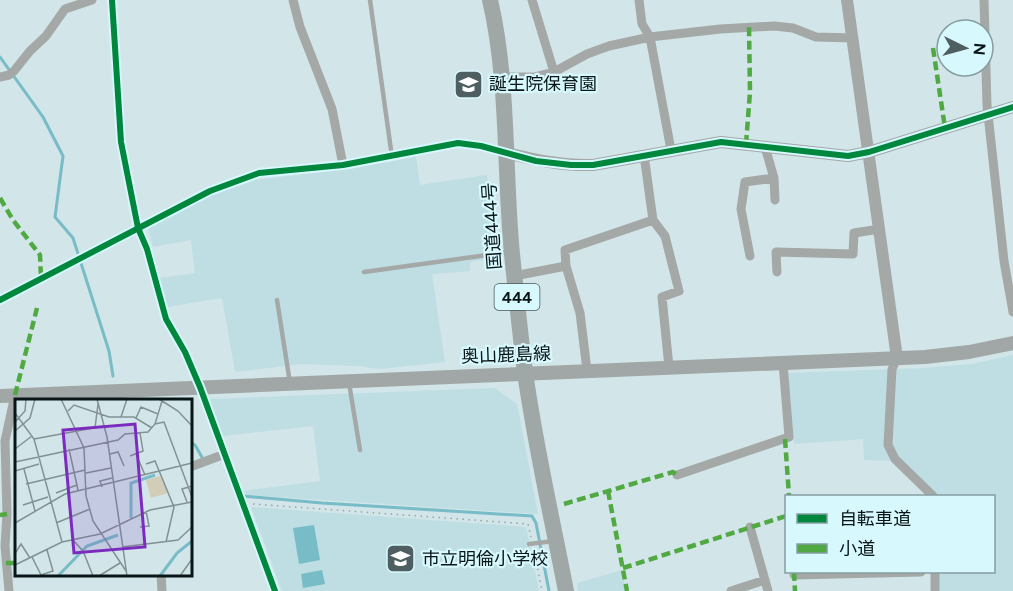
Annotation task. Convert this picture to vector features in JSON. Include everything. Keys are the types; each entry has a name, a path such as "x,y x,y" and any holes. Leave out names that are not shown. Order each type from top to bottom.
{"highway":[{"name":"国道444号","path":"490,0 501,77 512,252 525,373 551,541 566,591"}],"main road":[{"name":"奥山鹿島線","path":"0,396 897,358 969,352 1013,343"}],"street":[{"path":"8,74 46,36 65,9 92,0"},
{"path":"112,0 121,142 138,228 147,249 166,319 185,352 200,387 274,591"},
{"path":"293,0 300,27 332,109 343,165"},
{"path":"532,0 554,72"},
{"path":"639,0 642,24 650,37 671,150"},
{"path":"847,0 897,358 892,369 888,445 895,459 932,495"},
{"path":"984,0 987,105 1013,312"},
{"path":"501,77 534,77 554,72 587,54 609,46 650,37 749,26 793,28 816,37 853,38"},
{"path":"0,300 210,191 259,174 343,165 458,143 481,146 536,161 571,165 593,165 721,142 848,156 869,152 1013,107"},
{"path":"765,147 774,178 775,200"},
{"path":"644,155 653,220 665,236 679,291 662,297 669,367"},
{"path":"750,256 741,209 745,182 774,178"},
{"path":"587,370 580,314 566,266 565,250 653,220"},
{"path":"777,272 776,252 853,254 854,233 880,230"},
{"path":"514,276 566,266"},
{"path":"678,475 789,437 783,363"},
{"path":"9,591 5,546 7,514 4,441 15,395"},
{"path":"192,466 225,454"},
{"path":"750,527 768,591"},
{"path":"794,575 879,573"},
{"path":"935,573 935,591"},
{"path":"161,576 162,591"},
{"path":"731,591 765,580"}],"lane":[{"path":"370,0 392,157"},
{"path":"364,272 512,252"},
{"path":"277,300 290,383"},
{"path":"349,380 360,450"},
{"path":"532,544 551,541"}],"path":[{"path":"241,499 528,524 542,591"}],"shaded area":[{"path":"416,157 420,185 487,175 498,257 470,262 470,271 432,274 445,362 380,369 301,364 235,372 222,298 168,307 159,278 195,273 191,240 153,247 148,227 214,194 253,180 349,169"},
{"path":"1013,355 1013,591 939,591 939,573 995,573 995,495 934,495 901,461 864,460 863,439 794,444 788,373 972,364"},
{"path":"495,388 517,404 538,514 245,495 243,491 320,481 313,426 223,436 208,399"},
{"name":"市立明倫小学校","path":"251,507 526,527 539,591 282,591"},
{"path":"622,570 626,591 578,591 577,583"}],"water":[{"path":"314,525 320,560 299,564 293,528"},
{"path":"322,570 325,584 303,588 301,574"}],"waterway":[{"path":"0,57 43,117 63,156 55,217 73,238 109,351 113,376"},
{"path":"192,443 203,459"},
{"path":"242,496 532,516 536,523 549,591"}],"marked path":[{"path":"746,144 750,92 749,26"},
{"path":"933,48 945,128"},
{"path":"0,198 13,220 40,255 41,278"},
{"path":"15,395 37,308"},
{"path":"785,439 789,495"},
{"path":"564,504 673,472 677,475"},
{"path":"608,491 627,591"},
{"path":"0,515 7,514"},
{"path":"623,568 785,516"},
{"path":"6,563 15,563"},
{"path":"794,573 795,591"}],"cycle path":[{"path":"112,0 121,142 138,228 147,249 166,319 185,352 200,387 275,591"},
{"path":"0,300 210,191 259,173 343,165 458,143 481,146 536,161 571,165 593,165 721,142 848,156 869,152 1013,107"}],"place":[{"name":"誕生院保育園","path":"468,84"},
{"name":"市立明倫小学校","path":"401,559"}]}
